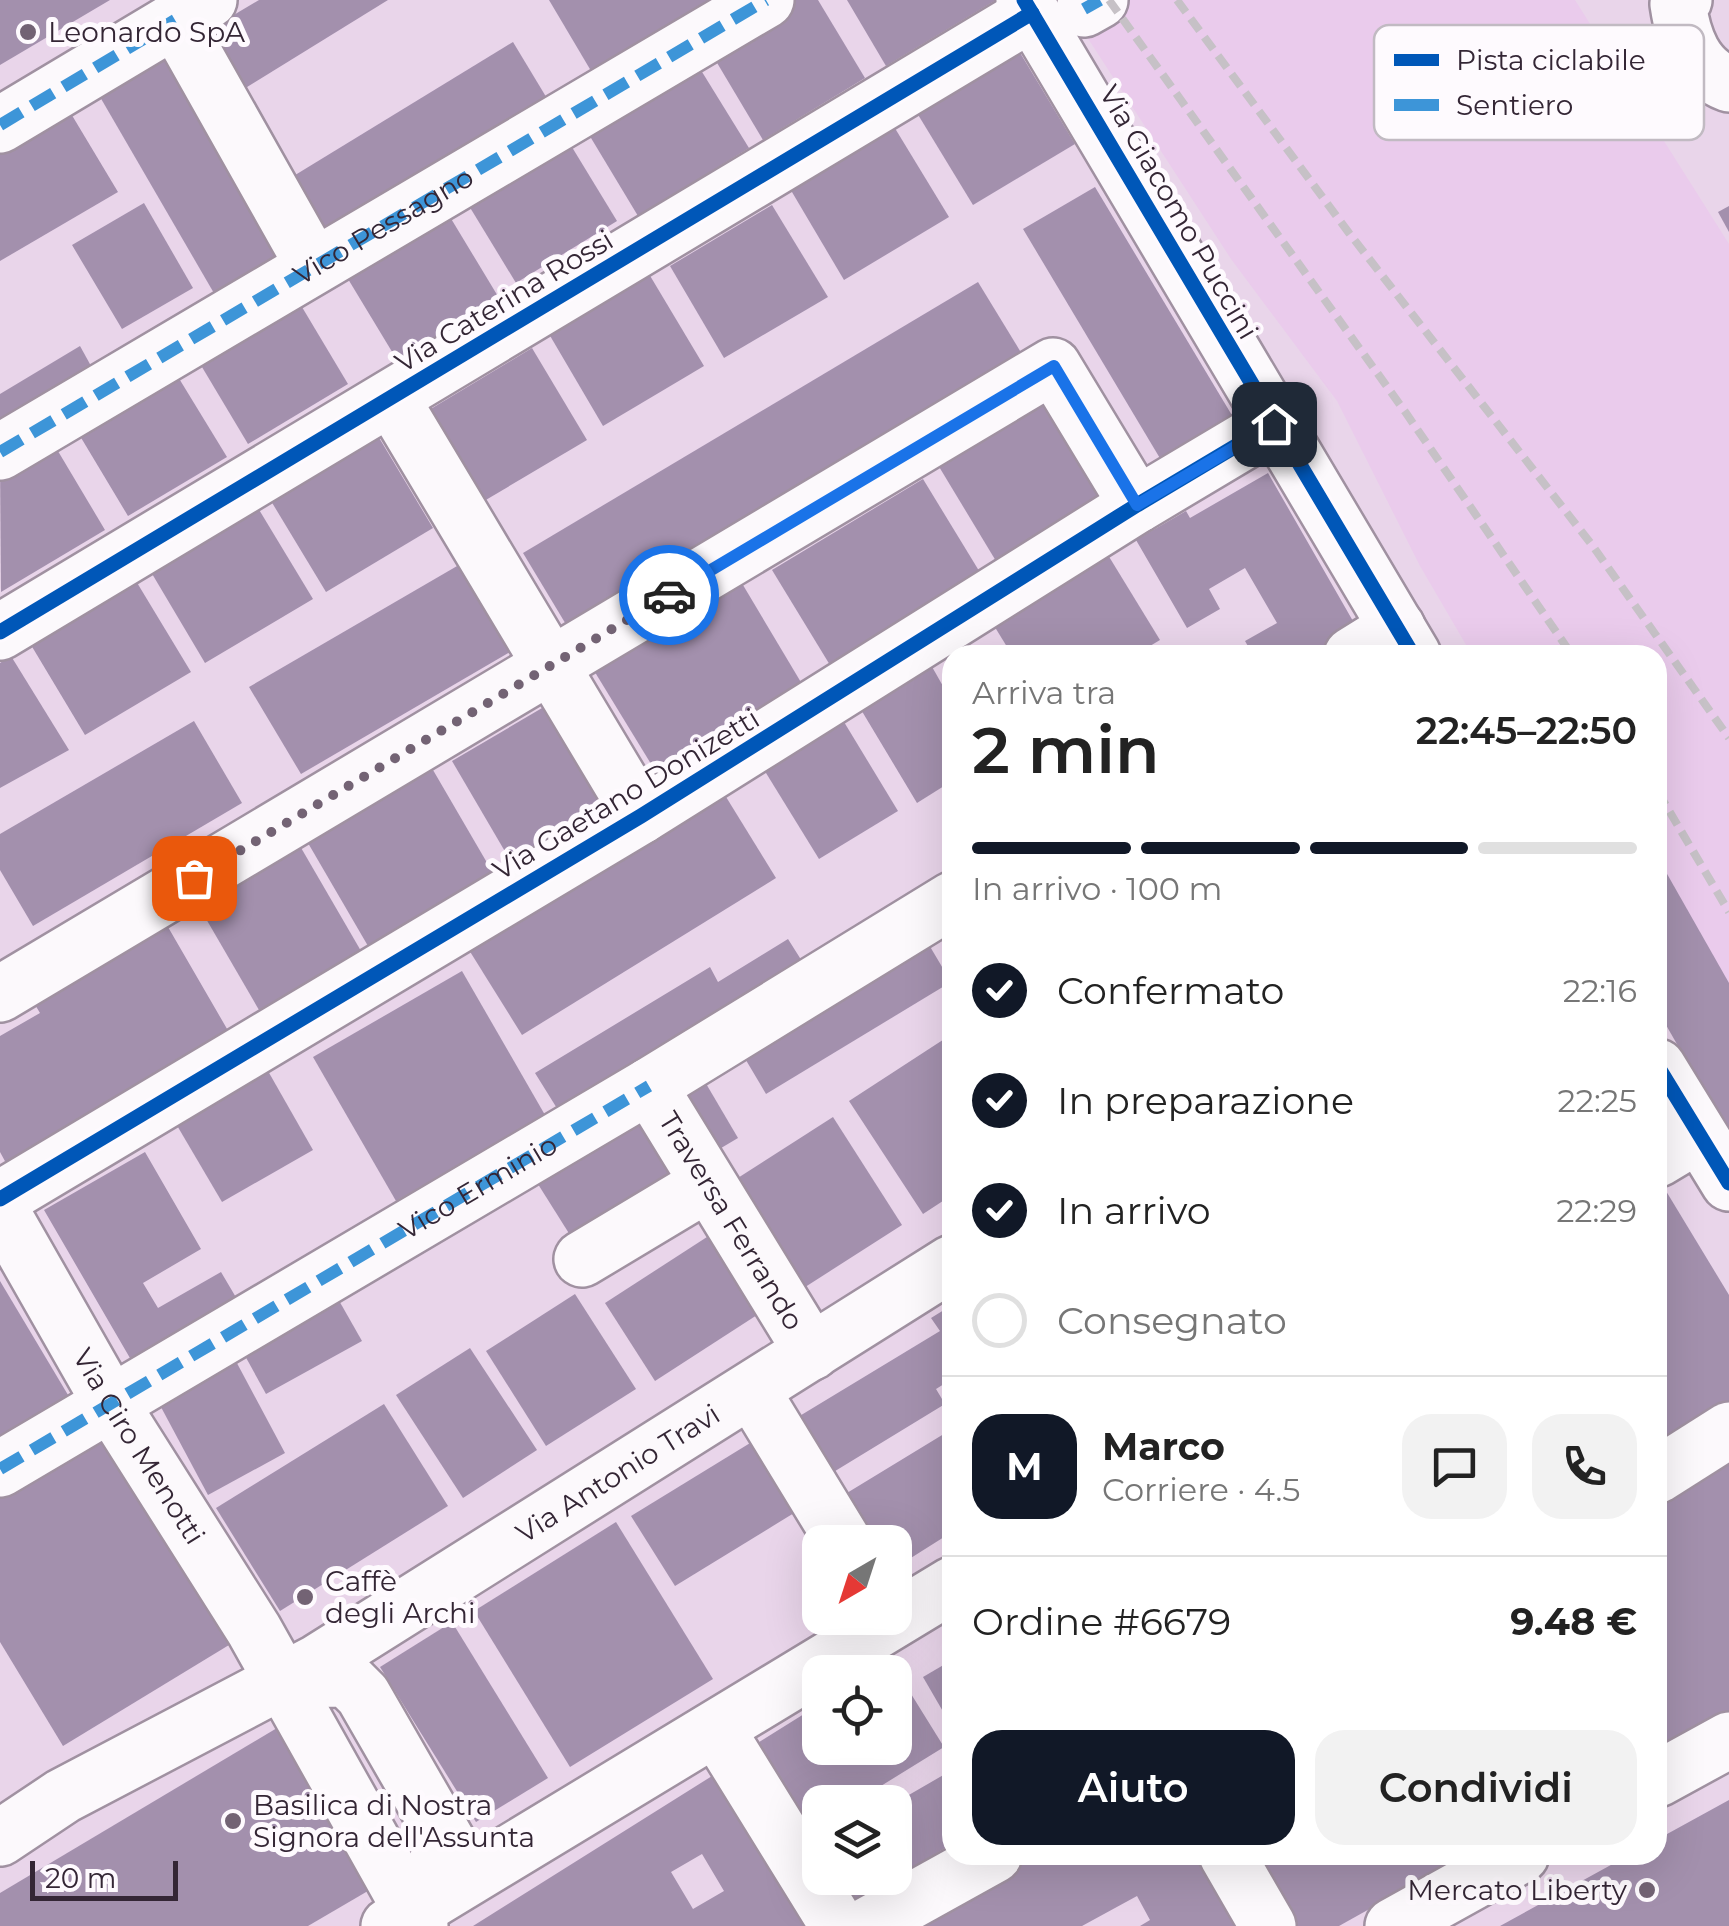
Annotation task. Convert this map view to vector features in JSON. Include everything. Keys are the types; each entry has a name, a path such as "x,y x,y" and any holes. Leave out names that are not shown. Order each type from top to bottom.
{"street":[{"name":"Vico Pessagno","path":"0,452 766,0"},
{"name":"Via Caterina Rossi","path":"0,632 1060,6"},
{"name":"Via Giacomo Puccini","path":"1060,6 1386,645"},
{"path":"175,7 313,266"},
{"path":"0,85 175,7"},
{"path":"0,125 175,7"},
{"path":"1704,67 1712,78 1729,84"},
{"path":"0,994 1054,366 1137,505"},
{"path":"391,398 641,816"},
{"name":"Via Gaetano Donizetti","path":"0,1199 641,816 1137,505 1274,424"},
{"name":"Vico Erminio","path":"0,1469 650,1086 942,906"},
{"name":"Traversa Ferrando","path":"650,1086 812,1352"},
{"path":"1667,1102 1678,1147 1729,1183"},
{"path":"582,1259 707,1184"},
{"name":"Via Ciro Menotti","path":"0,1209 111,1404 254,1630 281,1680"},
{"name":"Via Antonio Travi","path":"0,1838 63,1796 318,1662 942,1270"},
{"path":"752,1392 834,1525"},
{"path":"1667,1468 1729,1430"},
{"path":"912,1608 942,1591"},
{"path":"407,1922 866,1635"},
{"path":"281,1680 347,1679 363,1695 447,1841 407,1922"},
{"path":"717,1730 838,1926"},
{"path":"1667,1774 1729,1740"},
{"path":"866,1926 976,1865"},
{"path":"1233,1865 1268,1926"},
{"path":"1393,1926 1503,1865"}],"shaded area":[{"path":"1063,0 1575,0 1591,25 1374,25 1374,140 1663,140 1729,244 1729,1090 1667,984 1667,645 1466,645 1420,566 1337,401 1231,259"}],"building":[{"name":"Leonardo SpA","path":"0,0 110,0 0,65"},
{"path":"259,0 388,0 239,92 205,32"},
{"path":"549,0 735,0 597,81"},
{"path":"785,0 818,0 865,78 763,140 707,46"},
{"path":"847,0 996,0 886,66"},
{"path":"513,42 551,105 325,243 287,180"},
{"path":"174,45 300,261 222,307 96,90"},
{"path":"1019,51 1075,144 973,205 917,113"},
{"path":"699,67 749,148 638,216 588,133"},
{"path":"70,112 118,192 0,261 0,153"},
{"path":"893,125 949,217 844,280 789,187"},
{"path":"564,134 617,221 516,283 463,196"},
{"path":"1095,187 1236,422 1164,465 1023,229"},
{"path":"144,203 193,288 122,329 72,245"},
{"path":"772,205 828,297 724,358 670,266"},
{"path":"1729,206 1729,232 1718,212"},
{"path":"444,207 499,298 397,360 342,269"},
{"path":"649,274 704,366 603,426 549,334"},
{"path":"978,282 1028,364 573,636 523,553"},
{"path":"296,297 348,384 248,444 196,357"},
{"path":"80,346 101,384 0,444 0,394"},
{"path":"532,348 587,440 479,504 424,413"},
{"path":"172,367 227,457 128,516 74,426"},
{"path":"1055,395 1119,500 1002,571 938,465"},
{"path":"46,431 105,530 1,592 0,459"},
{"path":"378,436 433,528 326,592 271,501"},
{"path":"1268,473 1365,642 1247,645 1245,641 1277,623 1245,568 1209,589 1220,609 1187,628 1136,540 1186,511 1190,518"},
{"path":"923,479 984,579 833,670 772,570"},
{"path":"258,508 313,599 205,663 151,572"},
{"path":"1108,555 1160,640 1152,645 1006,645 993,624"},
{"path":"464,562 515,649 301,774 249,687"},
{"path":"740,580 805,689 659,777 593,669"},
{"path":"136,581 191,672 85,735 31,645"},
{"path":"11,656 69,750 0,788 0,663"},
{"path":"931,665 942,684 942,787 917,803 860,708"},
{"path":"554,701 615,806 513,865 452,761"},
{"path":"841,717 898,811 819,859 761,765"},
{"path":"194,721 242,803 33,926 0,870 0,834"},
{"path":"433,770 493,873 368,946 308,843"},
{"path":"723,792 776,878 522,1035 469,950"},
{"path":"300,846 361,951 259,1010 198,905"},
{"path":"1667,874 1729,983 1729,1135 1667,1027"},
{"path":"168,927 230,1034 6,1163 0,1152 0,1036 40,1013 34,1003"},
{"path":"922,933 942,967 942,987 766,1094 737,1045"},
{"path":"788,939 812,977 568,1126 535,1073 710,967 718,982"},
{"path":"462,971 545,1115 396,1201 313,1057"},
{"path":"942,1041 942,1202 923,1214 849,1101"},
{"path":"264,1064 313,1150 222,1202 172,1117"},
{"path":"698,1070 738,1138 706,1157 666,1089"},
{"path":"647,1101 686,1163 570,1235 531,1173"},
{"path":"833,1117 902,1225 788,1298 719,1190"},
{"path":"145,1152 201,1249 143,1283 158,1308 221,1272 247,1316 141,1377 44,1210"},
{"path":"1667,1193 1729,1295 1729,1411 1667,1449"},
{"path":"724,1226 774,1304 655,1381 605,1303"},
{"path":"0,1281 77,1410 0,1456"},
{"path":"333,1290 362,1341 266,1394 238,1343"},
{"path":"575,1294 636,1389 546,1446 486,1351"},
{"path":"942,1311 942,1385 936,1389 942,1406 827,1476 793,1420 940,1331 931,1318"},
{"path":"470,1348 537,1450 463,1498 396,1395"},
{"path":"231,1352 285,1453 208,1495 154,1394"},
{"path":"384,1404 448,1506 280,1611 216,1508"},
{"path":"94,1426 229,1645 63,1746 0,1642 0,1481"},
{"path":"768,1432 812,1502 675,1586 631,1516"},
{"path":"942,1435 942,1538 912,1557 912,1525 861,1525 842,1496"},
{"path":"1729,1461 1729,1712 1667,1750 1667,1499"},
{"path":"616,1522 713,1679 570,1767 474,1611"},
{"path":"452,1622 548,1778 476,1822 380,1667"},
{"path":"942,1666 942,1710 923,1677"},
{"path":"912,1695 942,1744 942,1748 883,1785 802,1785 802,1835 748,1749 802,1715 802,1765 912,1765"},
{"name":"Basilica di Nostra Signora dell'Assunta","path":"277,1728 373,1888 308,1926 0,1926 0,1893"},
{"path":"720,1771 814,1926 473,1926","holes":["702,1854 724,1891 693,1909 671,1872"]},
{"path":"942,1776 942,1850 912,1867 912,1793"},
{"name":"Mercato Liberty","path":"1729,1800 1729,1926 1500,1926 1611,1865 1667,1865 1667,1834"},
{"path":"1003,1865 1214,1865 1248,1926 1140,1926 1150,1920 1137,1896 1082,1926 893,1926"},
{"path":"1252,1865 1448,1865 1339,1926 1286,1926"}],"railway":[{"path":"1109,0 1406,413 1565,645"},
{"path":"1177,0 1349,233 1592,545 1663,645"},
{"path":"1667,651 1729,738"},
{"path":"1667,807 1729,912"}],"marked path":[{"path":"0,452 766,0"},
{"path":"1084,9 1100,0"},
{"path":"0,125 175,20"},
{"path":"0,1469 649,1086"}],"cycle path":[{"path":"1024,0 1407,645"},
{"path":"0,632 1032,13"},
{"path":"0,1199 641,816 1273,424"},
{"path":"1667,1082 1729,1183"}],"way so far":[{"path":"194,878 669,595"}],"place":[{"name":"Leonardo SpA","path":"28,32"},
{"name":"Caffè degli Archi","path":"305,1597"},
{"name":"Basilica di Nostra Signora dell'Assunta","path":"233,1821"},
{"name":"Mercato Liberty","path":"1647,1890"}],"route":[{"path":"669,595 1054,366 1137,505 1274,424"}]}
